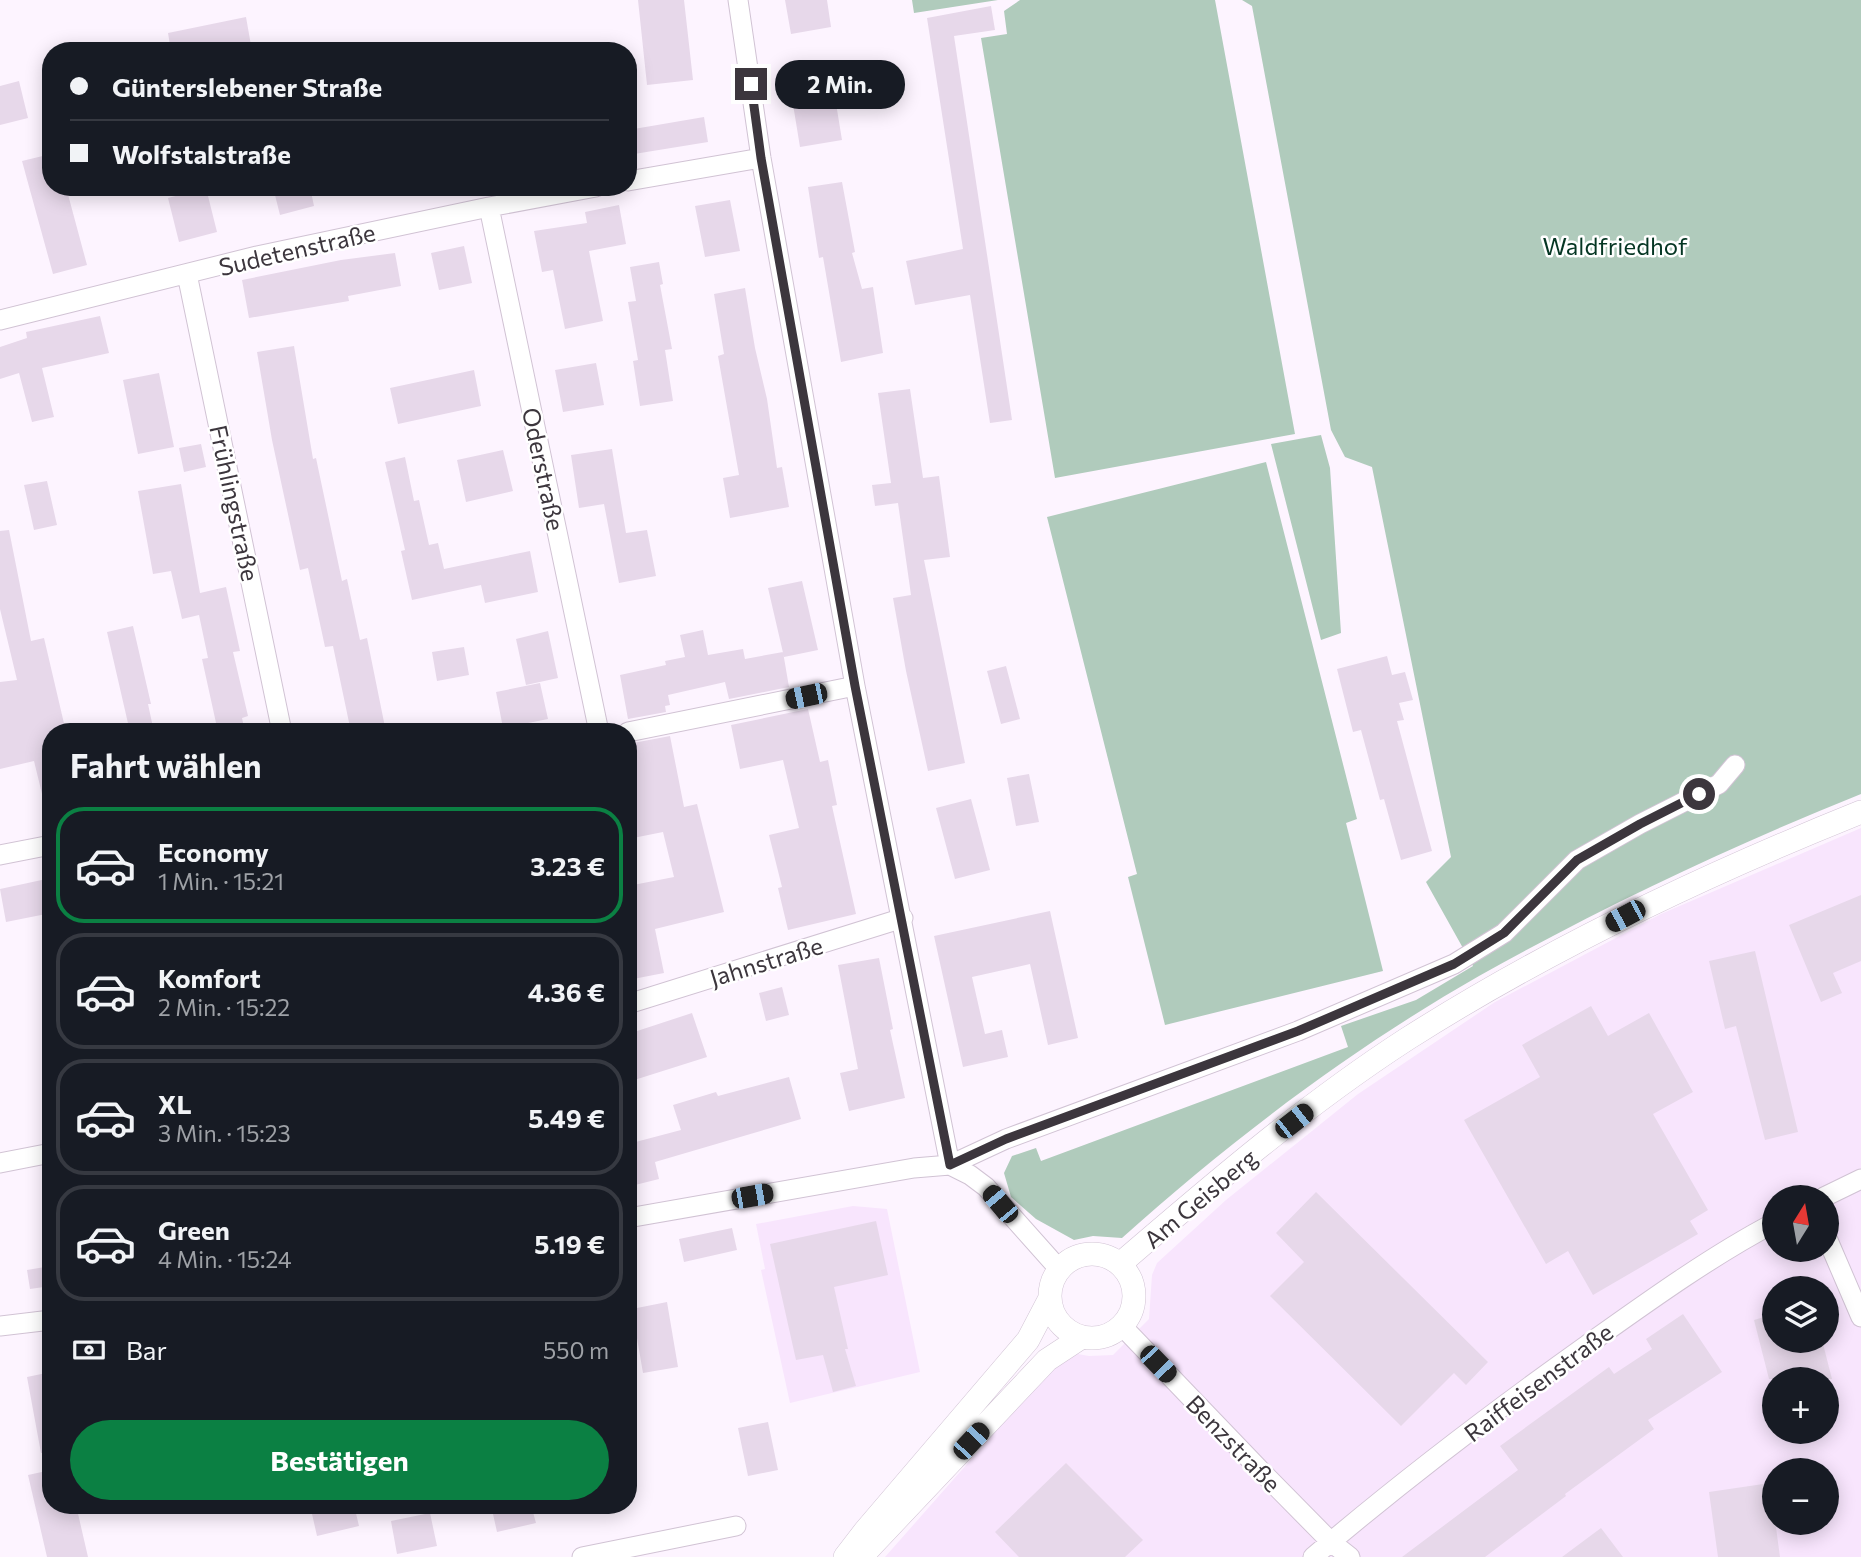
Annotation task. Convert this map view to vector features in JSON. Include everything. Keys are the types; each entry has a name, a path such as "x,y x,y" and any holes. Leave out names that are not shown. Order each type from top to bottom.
{"street":[{"path":"738,0 761,158 855,686 950,1165"},
{"path":"637,179 761,158"},
{"name":"Sudetenstraße","path":"0,320 257,256 548,196"},
{"name":"Oderstraße","path":"489,207 597,723"},
{"name":"Frühlingstraße","path":"187,274 280,723"},
{"path":"637,730 855,686"},
{"path":"637,1216 914,1168 950,1165 1006,1139 1298,1031 1454,964 1504,933 1577,860 1719,784 1735,765"},
{"name":"Am Geisberg","path":"1120,1264 1215,1182 1313,1106 1406,1040 1498,984 1647,905 1861,812"},
{"path":"0,855 42,847"},
{"name":"Jahnstraße","path":"637,1001 903,918"},
{"path":"0,1163 42,1155"},
{"path":"950,1165 986,1187 1059,1269"},
{"path":"1839,1190 1861,1179"},
{"name":"Raiffeisenstraße","path":"1314,1557 1530,1385 1643,1304 1762,1230"},
{"path":"845,1557 1028,1340 1050,1298 1053,1279 1059,1269 1068,1261 1087,1254 1109,1257 1120,1264 1128,1274 1134,1292 1132,1309 1122,1326 1110,1334 1096,1338 1082,1337 1062,1326 1052,1309 1050,1298"},
{"path":"1837,1262 1861,1317"},
{"path":"0,1326 42,1321"},
{"name":"Benzstraße","path":"1122,1326 1331,1542 1350,1557"},
{"path":"861,1557 1047,1360 1082,1337"},
{"path":"582,1557 736,1526"}],"shaded area":[{"path":"1861,828 1861,1557 885,1557 1066,1352 1089,1356 1113,1355 1149,1319 1152,1275 1157,1263 1226,1200 1358,1094 1495,1002 1661,914"},
{"path":"853,1206 887,1209 920,1372 790,1403 761,1270 765,1269 756,1224"}],"green space":[{"path":"912,0 998,0 914,13"},
{"path":"1020,0 1215,0 1295,434 1055,478 981,38 1007,34 1004,11"},
{"name":"Waldfriedhof","path":"1242,0 1861,0 1861,794 1667,879 1479,976 1385,1034 1293,1098 1206,1166 1122,1238 1093,1236 1074,1240 1036,1219 1011,1197 1004,1173 1012,1156 1036,1148 1041,1161 1348,1047 1341,1026 1416,1000 1473,966 1426,882 1451,857 1372,467 1345,457 1331,430 1252,6"},
{"path":"1321,435 1330,468 1341,633 1321,640 1271,444"},
{"path":"1266,462 1357,819 1346,823 1383,971 1165,1025 1128,877 1137,874 1047,517"}],"building":[{"path":"638,0 684,0 693,80 647,85"},
{"path":"785,0 827,0 831,27 791,34"},
{"path":"991,6 995,30 954,36 1012,420 990,423 970,295 915,305 906,261 963,249 927,18"},
{"path":"246,17 250,42 170,42 168,33"},
{"path":"831,73 842,140 800,147 789,80"},
{"path":"19,81 28,118 0,125 0,86"},
{"path":"704,117 708,142 637,154 637,128"},
{"path":"42,156 42,196 68,196 87,265 53,274 22,161"},
{"path":"842,182 855,252 852,253 862,289 873,287 883,353 841,362 823,257 819,258 808,187"},
{"path":"208,196 217,232 179,242 168,198"},
{"path":"275,196 312,196 314,206 280,215"},
{"path":"730,200 740,251 705,257 695,206"},
{"path":"619,205 626,244 589,251 603,321 565,329 553,270 542,272 534,231 587,223 585,212"},
{"path":"464,246 472,283 439,290 431,253"},
{"path":"395,253 401,286 348,296 349,301 249,318 242,280 341,260"},
{"path":"659,262 663,284 660,285 672,349 665,350 673,401 640,406 633,361 638,360 628,302 636,301 630,267"},
{"path":"745,288 767,399 777,468 782,467 789,507 730,518 723,478 739,475 718,356 724,354 714,294"},
{"path":"100,316 109,353 42,368 54,417 32,422 19,373 0,379 0,347 27,338 26,332"},
{"path":"294,346 313,459 316,458 342,581 347,579 360,640 367,638 384,723 349,723 333,646 325,647 308,568 300,570 272,440 257,352"},
{"path":"596,363 604,405 563,412 555,370"},
{"path":"474,370 481,406 398,424 390,388"},
{"path":"159,373 174,447 138,454 123,380"},
{"path":"910,389 923,478 939,476 950,557 924,560 965,763 928,771 893,598 911,595 898,503 875,506 872,485 891,483 878,393"},
{"path":"201,444 206,467 184,472 179,448"},
{"path":"612,449 626,533 647,530 656,576 619,583 604,504 579,508 571,455"},
{"path":"503,450 513,491 466,502 457,460"},
{"path":"405,457 414,501 419,500 429,545 438,543 444,569 530,551 538,592 485,603 481,585 412,600 401,551 405,550 385,462"},
{"path":"47,481 57,525 34,530 24,485"},
{"path":"181,484 200,593 226,587 240,651 233,652 248,716 242,718 243,723 216,723 202,659 208,658 199,615 182,619 171,571 153,574 138,491"},
{"path":"9,530 31,641 44,638 64,723 42,723 42,794 34,761 0,769 0,682 17,680 0,609 0,531"},
{"path":"802,581 818,650 784,657 768,588"},
{"path":"133,626 151,704 148,704 152,723 128,723 107,632"},
{"path":"703,630 708,655 743,649 745,659 783,652 789,687 729,699 725,682 668,695 670,705 665,706 666,712 628,719 620,675 666,665 665,661 685,657 680,635"},
{"path":"548,631 558,678 526,685 516,639"},
{"path":"464,647 469,675 437,681 432,652"},
{"path":"1387,656 1392,675 1405,672 1413,700 1399,703 1404,720 1397,721 1432,851 1401,860 1384,799 1380,800 1361,730 1353,732 1337,669"},
{"path":"1006,666 1020,719 1001,724 987,671"},
{"path":"540,683 548,719 528,723 502,723 496,692"},
{"path":"808,709 820,762 828,760 837,805 832,806 856,914 788,930 778,888 782,887 769,835 799,828 783,760 740,769 731,725"},
{"path":"670,736 684,807 697,804 724,912 655,929 664,973 637,978 637,884 674,877 663,832 637,837 637,742"},
{"path":"1029,774 1039,822 1016,826 1007,778"},
{"path":"971,799 990,870 955,879 936,808"},
{"path":"42,880 42,915 6,922 0,889"},
{"path":"1861,895 1861,961 1833,973 1842,993 1821,1002 1789,925"},
{"path":"1050,911 1078,1038 1048,1045 1030,964 972,977 985,1034 1002,1030 1008,1057 963,1067 934,936"},
{"path":"1755,951 1798,1132 1765,1140 1736,1026 1725,1029 1709,961"},
{"path":"879,958 893,1029 890,1030 905,1098 849,1111 840,1073 858,1069 838,965"},
{"path":"782,987 789,1015 766,1021 759,993"},
{"path":"1591,1006 1608,1036 1649,1013 1693,1092 1653,1114 1708,1210 1690,1221 1698,1234 1593,1295 1568,1251 1546,1264 1464,1120 1540,1077 1522,1045"},
{"path":"692,1013 707,1057 637,1079 637,1031"},
{"path":"789,1077 801,1119 655,1162 659,1179 637,1184 637,1142 681,1130 673,1105 716,1092 718,1096"},
{"path":"1316,1192 1488,1362 1466,1385 1454,1373 1401,1426 1270,1296 1304,1262 1276,1233"},
{"path":"876,1221 888,1275 834,1287 848,1349 845,1349 856,1386 833,1392 823,1355 796,1360 770,1244"},
{"path":"732,1228 737,1250 684,1262 679,1239"},
{"path":"42,1268 42,1287 30,1289 27,1270"},
{"path":"667,1302 678,1367 643,1373 637,1338 637,1308"},
{"path":"1683,1314 1722,1372 1648,1420 1654,1429 1485,1557 1402,1557 1518,1470 1500,1446 1609,1367 1614,1374 1652,1349 1646,1339"},
{"path":"1762,1318 1762,1351 1754,1320"},
{"path":"1762,1353 1825,1353 1829,1367 1766,1367"},
{"path":"42,1374 42,1453 41,1453 27,1377"},
{"path":"768,1422 778,1470 748,1476 738,1428"},
{"path":"1066,1463 1143,1540 1125,1557 1019,1557 995,1532"},
{"path":"42,1472 42,1514 78,1514 88,1557 47,1557 28,1475"},
{"path":"1762,1484 1762,1535 1777,1535 1780,1557 1718,1557 1709,1492"},
{"path":"312,1514 356,1514 359,1526 317,1536"},
{"path":"430,1514 437,1546 397,1554 391,1521"},
{"path":"493,1514 534,1514 536,1523 497,1532"},
{"path":"1601,1528 1623,1557 1562,1557"}],"route":[{"path":"751,84 761,158 855,686 950,1165 1006,1139 1298,1031 1454,964 1504,933 1577,860 1699,794"}]}
